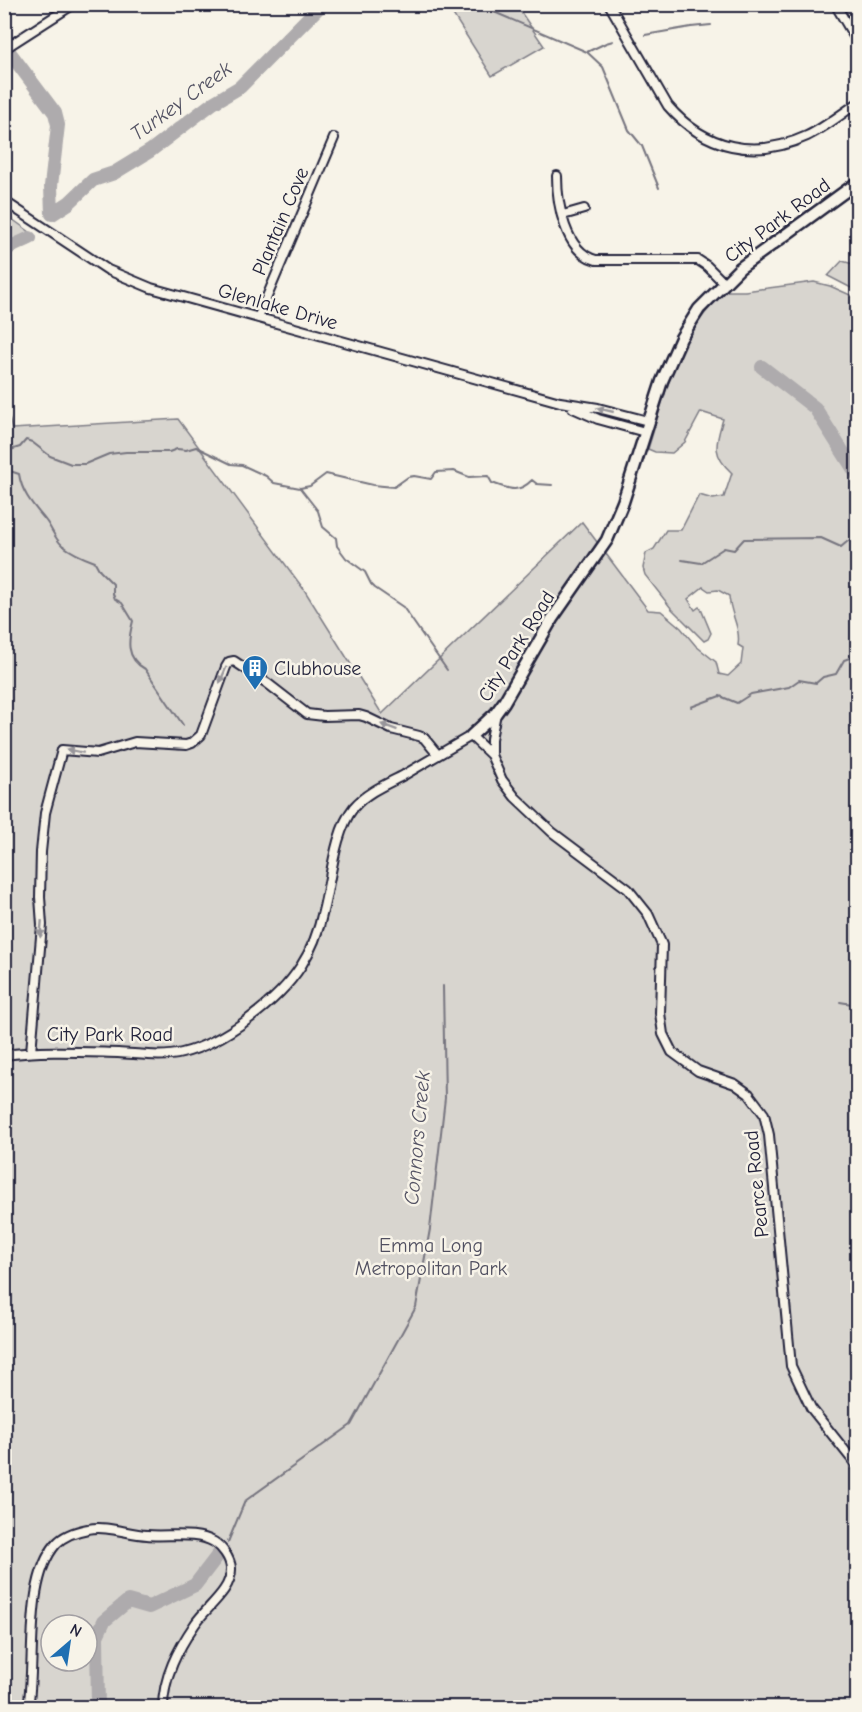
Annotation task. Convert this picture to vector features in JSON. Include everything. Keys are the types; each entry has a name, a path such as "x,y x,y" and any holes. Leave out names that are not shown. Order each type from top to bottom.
{"street":[{"path":"4,49 75,4"},
{"path":"609,4 668,106 692,129 714,141 740,149 776,147 808,136 858,103"},
{"path":"835,4 858,43"},
{"path":"846,4 858,20"},
{"name":"Plantain Cove","path":"258,318 334,138"},
{"path":"556,176 557,191 569,238 585,257 596,260 698,260 724,283"},
{"name":"City Park Road","path":"4,1055 31,1052 180,1054 218,1040 233,1031 290,980 309,953 323,913 339,838 354,808 372,793 471,736 496,714 515,686 552,619 607,540 622,502 646,426 681,338 699,309 740,268 858,182"},
{"name":"Glenlake Drive","path":"4,201 108,270 151,288 560,402 598,419 646,426"},
{"path":"563,215 584,209"},
{"path":"31,1052 42,925 41,852 45,813 62,750 87,754 135,742 180,745 192,743 201,735 225,667 229,662 234,661 258,676 307,714 366,717 391,729 424,738 438,755"},
{"path":"491,755 491,739 496,714"},
{"path":"471,736 491,755"},
{"name":"Pearce Road","path":"491,755 502,780 515,797 552,832 628,889 648,914 662,945 660,1013 663,1035 672,1052 698,1071 735,1084 748,1094 764,1114 769,1135 791,1366 811,1408 858,1467"},
{"path":"28,1707 40,1575 58,1542 76,1532 91,1528 147,1535 204,1538 214,1542 228,1559 231,1568 227,1583 196,1623 172,1666 163,1694 163,1707"}],"green space":[{"path":"447,5 516,5 544,46 492,76"},
{"path":"5,214 30,232 5,256"},
{"path":"842,261 857,265 857,291 828,276"},
{"name":"Emma Long Metropolitan Park","path":"814,282 830,286 857,298 857,1707 5,1707 4,400 12,429 178,419 305,591 382,714 582,522 648,610 661,611 681,628 696,646 716,662 719,674 728,676 741,664 743,648 738,645 738,633 729,596 718,590 709,591 703,587 688,599 695,610 699,607 701,609 711,633 704,641 671,608 645,575 643,568 646,553 654,549 666,530 681,530 699,495 713,499 724,497 732,473 721,460 717,448 723,419 701,412 685,442 672,453 655,452 648,449 679,356 689,336 724,291 745,291"}],"waterway":[{"name":"Turkey Creek","path":"52,214 69,203 93,180 114,173 150,151 213,103 240,87 322,4"},
{"path":"484,4 494,12 587,52 603,67 629,130 642,146 659,188"},
{"path":"645,35 711,25"},
{"path":"587,52 613,41"},
{"path":"10,53 55,113 58,125 51,186 52,214"},
{"name":"Turkey Creek","path":"4,250 30,238"},
{"path":"762,367 815,408 858,476"},
{"path":"4,452 20,447 26,440 50,456 71,464 85,464 109,454 169,452 196,447 231,464 242,465 266,476 274,483 300,488 310,486 326,474 373,485 394,487 408,477 431,479 436,472 454,471 469,477 488,476 492,483 513,489 518,489 532,480 537,484 552,485"},
{"path":"4,469 19,474 26,494 60,543 74,553 95,562 100,571 113,584 115,599 122,603 133,621 129,642 131,654 134,660 145,669 183,725"},
{"path":"300,488 318,511 323,527 336,538 337,546 346,558 365,572 375,588 403,607 447,670"},
{"path":"682,560 701,563 724,548 734,550 744,539 821,538 841,547 848,541 858,539"},
{"path":"691,707 720,696 737,703 751,694 789,687 799,680 816,683 823,677 836,674 844,660 858,655"},
{"name":"Connors Creek","path":"228,1542 245,1501 351,1425 416,1307 430,1229 445,1098 443,986"},
{"path":"840,1002 852,1004 858,1001"},
{"name":"Connors Creek","path":"98,1708 97,1636 104,1621 128,1601 149,1607 195,1585 218,1555"}],"place":[{"name":"Clubhouse","path":"255,691"}]}
